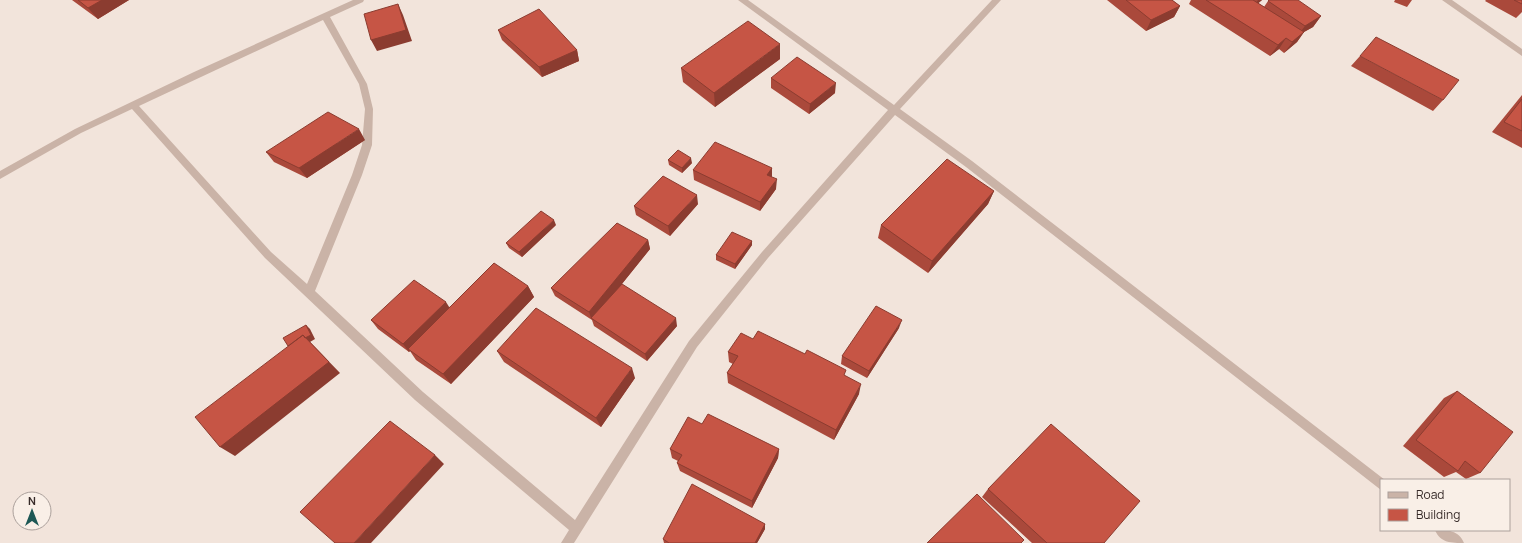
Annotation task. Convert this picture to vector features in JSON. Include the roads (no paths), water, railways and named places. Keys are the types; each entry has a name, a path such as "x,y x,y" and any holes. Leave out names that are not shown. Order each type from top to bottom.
{"street":[{"path":"0,175 78,131 360,0"},
{"path":"742,0 969,164 1380,483"},
{"path":"567,543 693,344 765,255 894,110 997,0"},
{"path":"1446,0 1522,53"},
{"path":"309,292 357,175 367,145 369,116 369,109 363,84 325,16"},
{"path":"133,105 268,255 419,396 576,528"},
{"path":"1442,531 1458,543"}]}
